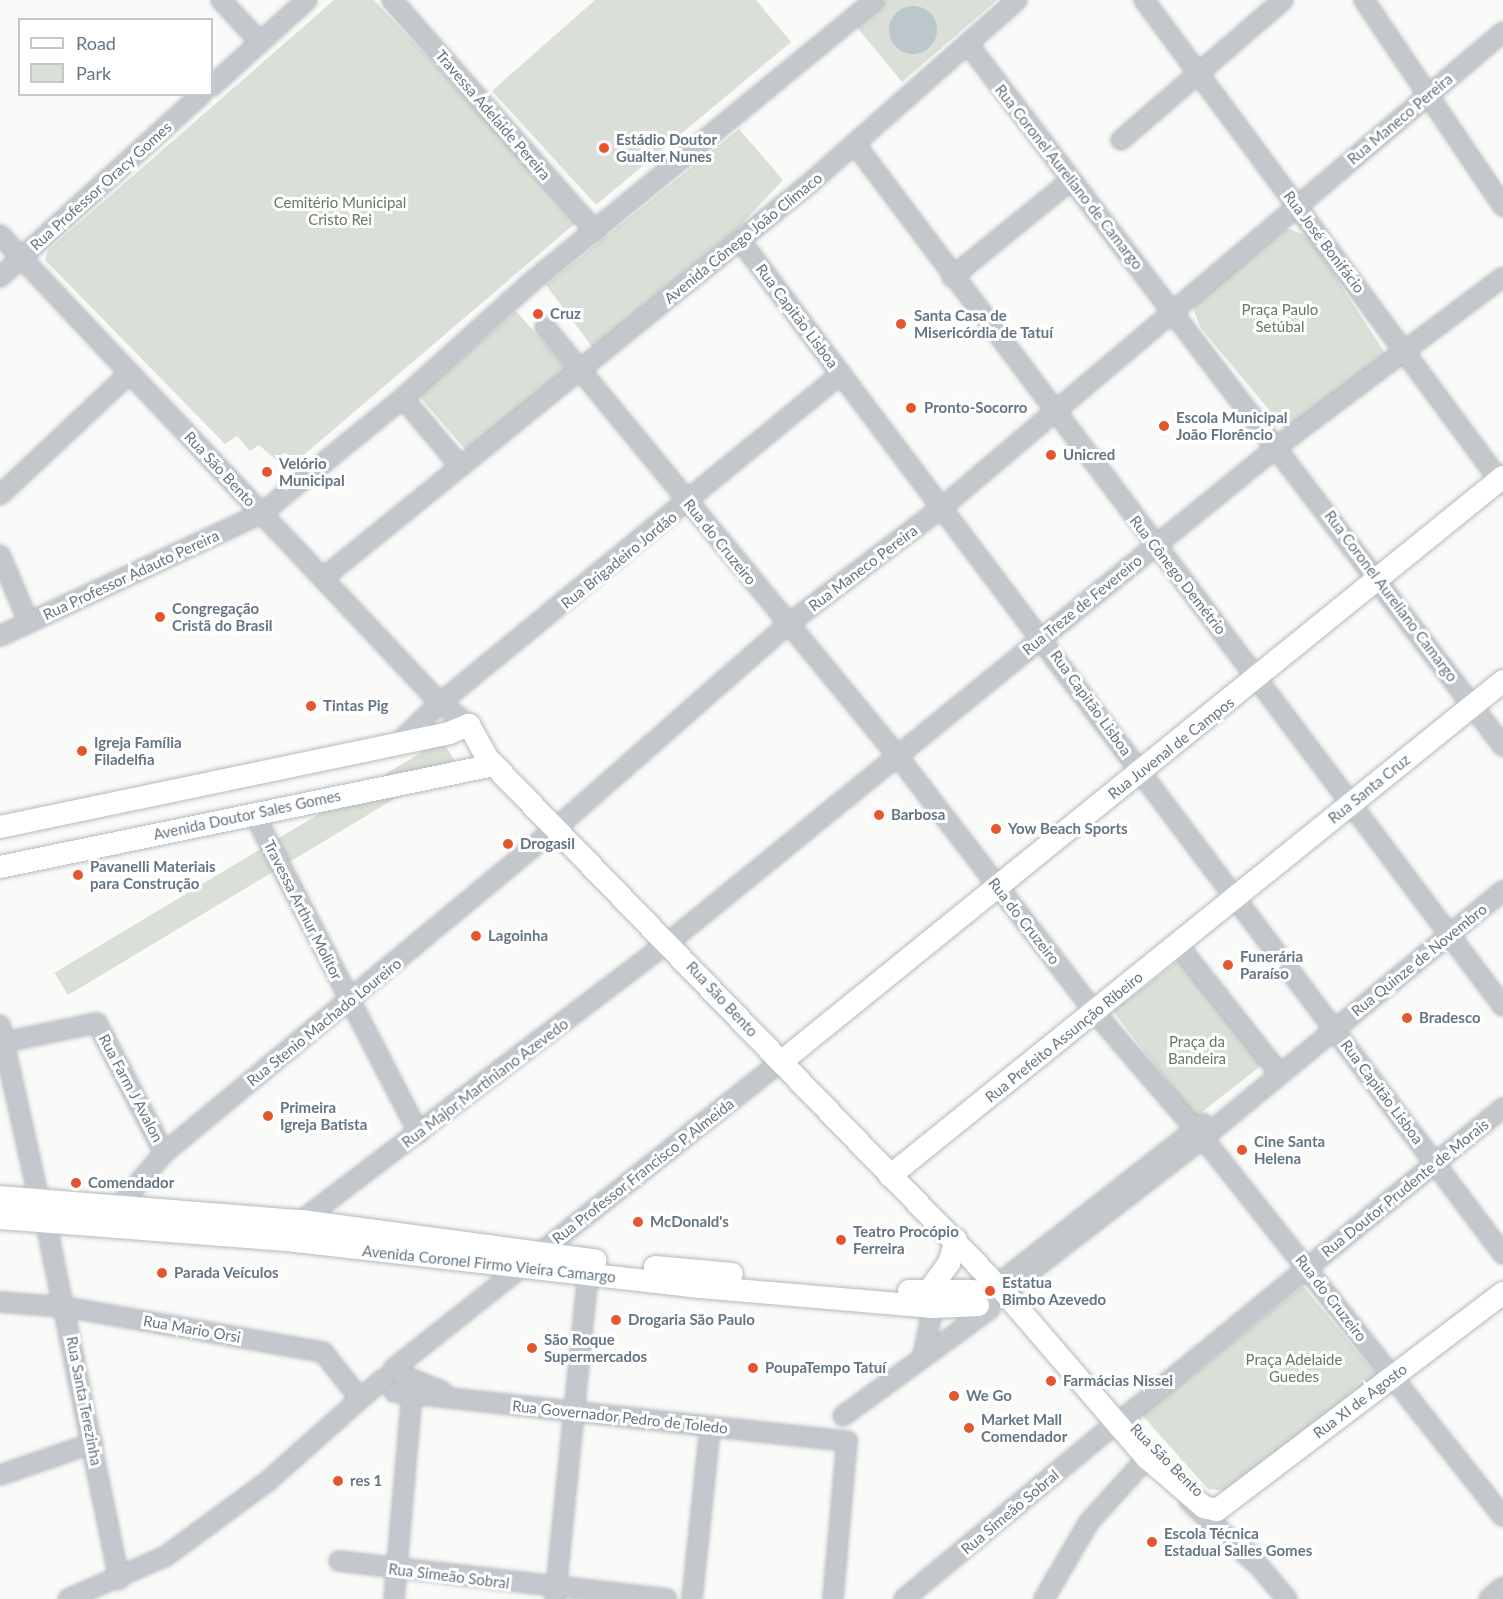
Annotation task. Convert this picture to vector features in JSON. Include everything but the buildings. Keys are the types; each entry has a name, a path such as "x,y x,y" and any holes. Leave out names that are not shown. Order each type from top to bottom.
{"main road":[{"name":"Rua Juvenal de Campos","path":"781,1062 1502,481"},
{"name":"Rua Santa Cruz","path":"1236,897 1503,681"},
{"name":"Rua São Bento","path":"459,729 669,942 890,1176 956,1240 989,1294 1033,1325 1120,1421 1217,1510"},
{"path":"0,826 397,744 459,729"},
{"name":"Avenida Doutor Sales Gomes","path":"0,867 491,762"},
{"name":"Rua Prefeito Assunção Ribeiro","path":"890,1176 1236,897"},
{"name":"Avenida Coronel Firmo Vieira Camargo","path":"0,1197 39,1199 112,1217"},
{"name":"Avenida Coronel Firmo Vieira Camargo","path":"0,1218 46,1222 112,1217 298,1231 529,1261 931,1300"},
{"path":"931,1300 956,1240"},
{"name":"Avenida Coronel Firmo Vieira Camargo","path":"529,1261 588,1275 931,1300 989,1294"},
{"name":"Rua XI de Agosto","path":"1217,1510 1503,1293"},
{"name":"Rua São Bento","path":"1120,1421 1147,1458"},
{"path":"1147,1458 1203,1507 1217,1510"}],"street":[{"path":"221,0 260,41"},
{"path":"213,85 308,0"},
{"name":"Travessa Adelaide Pereira","path":"392,0 595,231"},
{"path":"262,513 403,398 855,6 875,0"},
{"name":"Avenida Cônego João Climaco","path":"323,578 740,240 855,144 1017,0"},
{"name":"Rua José Bonifácio","path":"1144,0 1502,481"},
{"path":"1121,140 1199,75 1262,7 1283,0"},
{"path":"1364,0 1503,206"},
{"name":"Rua Maneco Pereira","path":"1297,207 1503,32"},
{"name":"Rua Coronel Aureliano de Camargo","path":"968,44 1070,181 1171,309"},
{"name":"Rua Professor Oracy Gomes","path":"0,277 200,96"},
{"name":"Rua Cônego Demétrio","path":"855,144 1154,546 1260,678 1503,1006"},
{"path":"952,277 1070,181"},
{"path":"1278,446 1171,309 1297,207"},
{"name":"Rua São Bento","path":"0,234 440,703 459,729"},
{"name":"Rua Capitão Lisboa","path":"740,240 940,509 1043,638 1503,1254"},
{"name":"Rua Treze de Fevereiro","path":"669,942 896,754 1043,638 1278,446 1503,277"},
{"name":"Rua Maneco Pereira","path":"556,828 787,625 940,509 1171,309"},
{"name":"Rua do Cruzeiro","path":"544,327 787,625 896,754 1095,1012 1198,1132 1503,1516"},
{"path":"0,495 130,373"},
{"name":"Rua Brigadeiro Jordão","path":"397,744 440,703 689,504 841,374"},
{"path":"403,398 460,466"},
{"name":"Rua Coronel Aureliano Camargo","path":"1278,446 1381,580 1503,746"},
{"name":"Rua Professor Adauto Pereira","path":"0,636 262,513"},
{"path":"0,555 29,623"},
{"name":"Travessa Arthur Molitor","path":"254,814 349,1002 420,1133"},
{"name":"Rua Stenio Machado Loureiro","path":"112,1217 164,1153 349,1002 556,828"},
{"name":"Rua Quinze de Novembro","path":"843,1416 923,1356 989,1294 1198,1132 1221,1118 1280,1074 1503,891"},
{"name":"Rua Major Martiniano Azevedo","path":"298,1231 420,1133 669,942"},
{"path":"1178,945 1280,1074"},
{"name":"Rua Farm J Avalon","path":"1,1036 97,1023 164,1153"},
{"path":"1,1036 39,1199"},
{"name":"Rua Professor Francisco P Almeida","path":"68,1599 119,1580 166,1556 268,1481 360,1399 397,1382 529,1261 781,1062"},
{"name":"Rua Doutor Prudente de Morais","path":"1307,1268 1503,1108"},
{"name":"Rua Santa Terezinha","path":"46,1222 93,1443 119,1580"},
{"path":"1120,1421 1307,1268"},
{"path":"555,1594 588,1275"},
{"path":"923,1356 931,1300"},
{"name":"Rua Mario Orsi","path":"0,1302 65,1307 323,1352 360,1399"},
{"path":"394,1599 397,1570 397,1382"},
{"name":"Rua Governador Pedro de Toledo","path":"397,1382 462,1400 847,1441 833,1599"},
{"name":"Rua Simeão Sobral","path":"904,1599 1120,1421"},
{"path":"692,1599 710,1428"},
{"path":"0,1474 93,1443"},
{"path":"1044,1599 1089,1522 1147,1458"},
{"name":"Rua São Bento","path":"1147,1458 1254,1562 1287,1599"},
{"name":"Rua São Bento","path":"1217,1510 1254,1562"},
{"name":"Rua Simeão Sobral","path":"339,1561 555,1594 667,1599"},
{"path":"1489,1599 1503,1587"}],"green space":[{"name":"Cemitério Municipal Cristo Rei","path":"334,0 374,0 579,220 299,459 284,453 276,460 259,445 250,451 237,436 225,444 45,260 48,250"},
{"name":"Estádio Doutor Gualter Nunes","path":"595,0 756,0 791,42 596,205 492,91"},
{"path":"887,0 997,0 902,82 855,25"},
{"path":"739,129 783,180 735,231 593,348 546,285"},
{"name":"Praça Paulo Setúbal","path":"1287,228 1309,237 1387,356 1293,428 1284,428 1200,327 1192,304"},
{"path":"516,311 568,371 471,456 419,396"},
{"path":"442,740 455,762 68,995 55,973"},
{"name":"Praça da Bandeira","path":"1180,959 1262,1065 1196,1117 1113,1011"},
{"name":"Praça Adelaide Guedes","path":"1303,1286 1378,1377 1225,1491 1208,1489 1142,1415"}],"shaded area":[{"path":"908,6 918,6 930,13 937,25 937,35 930,47 918,54 908,54 893,43 889,35 889,25 900,10"}],"place":[{"name":"Estádio Doutor Gualter Nunes","path":"604,148"},
{"name":"Cruz","path":"538,314"},
{"name":"Santa Casa de Misericórdia de Tatuí","path":"901,324"},
{"name":"Pronto-Socorro","path":"911,408"},
{"name":"Escola Municipal João Florêncio","path":"1164,426"},
{"name":"Unicred","path":"1051,455"},
{"name":"Velório Municipal","path":"267,472"},
{"name":"Congregação Cristã do Brasil","path":"160,617"},
{"name":"Tintas Pig","path":"311,706"},
{"name":"Igreja Família Filadelfia","path":"82,751"},
{"name":"Barbosa","path":"879,815"},
{"name":"Yow Beach Sports","path":"996,829"},
{"name":"Drogasil","path":"508,844"},
{"name":"Pavanelli Materiais para Construção","path":"78,875"},
{"name":"Lagoinha","path":"476,936"},
{"name":"Funerária Paraíso","path":"1228,965"},
{"name":"Bradesco","path":"1407,1018"},
{"name":"Primeira Igreja Batista","path":"268,1116"},
{"name":"Cine Santa Helena","path":"1242,1150"},
{"name":"Comendador","path":"76,1183"},
{"name":"McDonald's","path":"638,1222"},
{"name":"Teatro Procópio Ferreira","path":"841,1240"},
{"name":"Parada Veículos","path":"162,1273"},
{"name":"Estatua Bimbo Azevedo","path":"990,1291"},
{"name":"Drogaria São Paulo","path":"616,1320"},
{"name":"São Roque Supermercados","path":"532,1348"},
{"name":"PoupaTempo Tatuí","path":"753,1368"},
{"name":"Farmácias Nissei","path":"1051,1381"},
{"name":"We Go","path":"954,1396"},
{"name":"Market Mall Comendador","path":"969,1428"},
{"name":"res 1","path":"338,1481"},
{"name":"Escola Técnica Estadual Salles Gomes","path":"1152,1542"}]}
